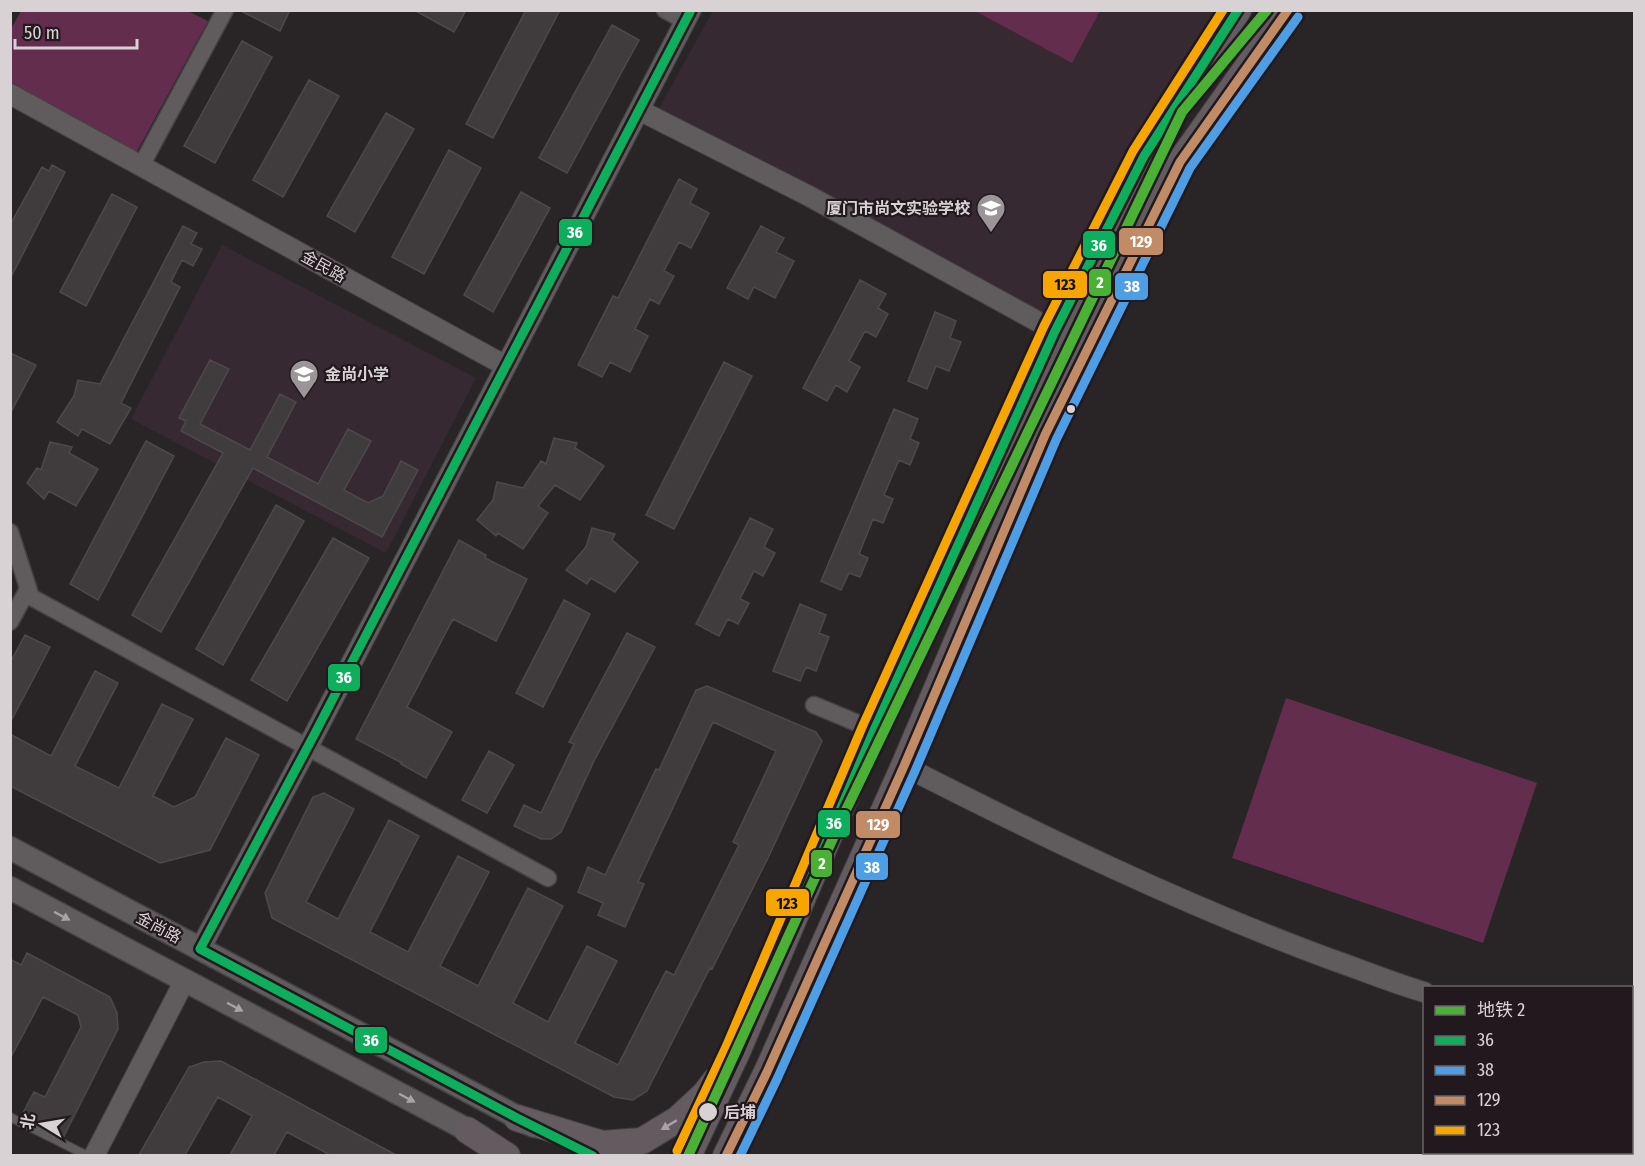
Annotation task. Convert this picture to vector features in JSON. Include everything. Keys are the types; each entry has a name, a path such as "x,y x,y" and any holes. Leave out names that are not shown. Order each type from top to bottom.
{"main road":[{"path":"688,1155 737,1052 874,730 1055,331 1144,156 1238,10"},
{"path":"726,1155 767,1072 904,766 1046,435 1180,162 1288,10"},
{"name":"金尚路","path":"10,848 517,1118 594,1155"},
{"path":"10,888 515,1155"},
{"path":"517,1118 602,1144 642,1141 678,1119 705,1094 737,1052"},
{"path":"742,1155 758,1126 767,1072"},
{"path":"467,1130 507,1155"}],"street":[{"path":"141,166 225,10"},
{"path":"200,949 308,748 688,16 665,10"},
{"name":"金民路","path":"10,94 506,366"},
{"path":"639,110 809,196 1055,331"},
{"path":"10,532 31,597 548,878"},
{"path":"10,622 28,588"},
{"path":"814,705 874,730"},
{"path":"904,766 1008,819 1198,906 1269,936 1423,991"},
{"path":"94,1155 185,980"}],"lane":[{"path":"10,1117 88,1155"}],"shaded area":[{"path":"21,11 174,11 190,12 208,21 136,153 11,84 11,29"},
{"name":"厦门市尚文实验学校","path":"713,11 1221,11 1132,151 1046,316 659,108"},
{"path":"975,11 1100,11 1072,63"},
{"name":"金尚小学","path":"222,245 476,378 386,553 131,419"},
{"path":"1286,698 1537,783 1483,943 1232,858"}],"building":[{"path":"239,10 290,10 280,31"},
{"path":"414,10 466,10 454,32"},
{"path":"526,10 560,10 493,138 466,124"},
{"path":"612,25 639,40 567,173 539,158"},
{"path":"242,41 272,57 215,163 184,146"},
{"path":"309,80 339,96 283,197 253,180"},
{"path":"386,113 414,129 355,232 327,216"},
{"path":"449,150 481,168 424,274 392,257"},
{"path":"52,165 65,172 10,279 10,225 42,167 49,171"},
{"path":"679,179 697,189 690,203 709,213 691,248 679,242 664,271 674,276 659,304 650,299 635,329 648,336 630,372 610,362 602,377 578,365 613,296 618,298"},
{"path":"521,192 550,208 493,312 464,295"},
{"path":"112,194 137,207 86,306 60,292"},
{"path":"183,226 197,233 191,244 202,249 193,266 182,260 171,282 180,287 121,403 131,408 110,444 82,429 78,436 57,422 74,396 78,380 100,384"},
{"path":"761,226 784,238 776,252 794,261 775,298 754,287 748,299 727,288"},
{"path":"860,280 886,294 878,308 888,314 876,337 865,331 849,361 860,367 847,392 836,385 827,401 803,388"},
{"path":"935,312 956,321 950,338 961,342 949,371 936,366 927,389 908,381"},
{"path":"10,353 36,365 10,414"},
{"path":"210,360 229,369 200,424 250,450 280,394 296,402 267,457 318,484 348,429 371,441 344,490 368,503 383,496 401,461 418,470 382,537 253,468 161,632 132,615 223,453 181,431 186,421 179,418"},
{"path":"724,362 752,376 674,529 646,515"},
{"path":"894,409 918,419 910,439 919,443 910,465 899,460 884,495 893,499 883,523 873,519 859,554 868,558 860,577 849,573 841,590 821,581"},
{"path":"554,438 577,443 575,448 604,466 580,500 555,485 538,506 548,513 523,549 498,533 496,536 477,520 493,500 497,482 523,488 541,461 546,464"},
{"path":"146,441 174,456 98,600 70,584"},
{"path":"50,442 72,447 69,453 98,469 76,506 49,491 44,499 27,483 37,468 41,470"},
{"path":"276,505 304,521 223,665 196,649"},
{"path":"750,518 773,529 764,547 775,553 763,576 754,571 740,599 749,603 738,624 728,619 719,636 696,624"},
{"path":"592,528 615,534 612,540 638,562 615,592 591,578 587,584 566,570 586,547"},
{"path":"333,538 369,558 287,701 251,680"},
{"path":"459,540 486,555 485,558 527,579 496,641 453,619 407,707 452,732 426,778 356,739"},
{"path":"564,600 590,614 543,707 516,693"},
{"path":"800,604 826,615 819,633 829,637 816,671 806,667 800,681 773,671"},
{"path":"627,633 655,647 594,761 561,832 551,839 541,839 514,826 524,805 541,813 574,744 569,742"},
{"path":"25,635 50,647 10,723 10,663"},
{"path":"95,671 118,683 75,766 119,788 162,704 193,719 153,796 174,807 195,797 226,738 259,755 210,850 160,863 10,786 10,734 51,756"},
{"path":"707,686 816,732 822,741 768,858 712,969 710,968 647,1091 633,1100 614,1097 272,918 265,893 313,797 324,793 354,809 306,902 338,919 389,820 419,836 370,932 408,952 458,856 489,872 440,966 478,986 528,888 563,906 513,1003 548,1022 587,946 617,961 575,1043 618,1065 666,971 674,975 739,845 733,842 776,751 713,722 638,882 644,884 625,927 598,915 603,903 578,892 588,867 605,875 656,769 659,770 696,690"},
{"path":"489,751 514,765 487,813 462,800"},
{"path":"27,953 110,997 117,1013 118,1029 64,1136 22,1115 34,1092 45,1097 81,1027 78,1015 43,997 10,1059 10,959 21,965"},
{"path":"221,1061 396,1155 330,1155 287,1132 274,1155 230,1155 252,1116 218,1097 185,1155 139,1155 189,1067 204,1062"}],"metro line":[{"name":"2","path":"688,1156 845,812 1182,112 1267,10"}],"transit line":[{"name":"36","path":"593,1156 200,949 314,735 691,10"},
{"name":"123","path":"677,1151 726,1047 863,725 1044,326 1133,151 1223,10"},
{"name":"36","path":"688,1156 737,1052 874,730 1055,331 1144,156 1238,10"},
{"name":"129","path":"726,1156 767,1072 904,766 1045,435 1180,162 1288,10"},
{"name":"38","path":"740,1156 778,1077 915,771 1056,440 1190,168 1298,17"}],"place":[{"name":"厦门市尚文实验学校","path":"991,234"},
{"name":"金尚小学","path":"304,400"},
{"name":"后埔","path":"708,1112"}]}
